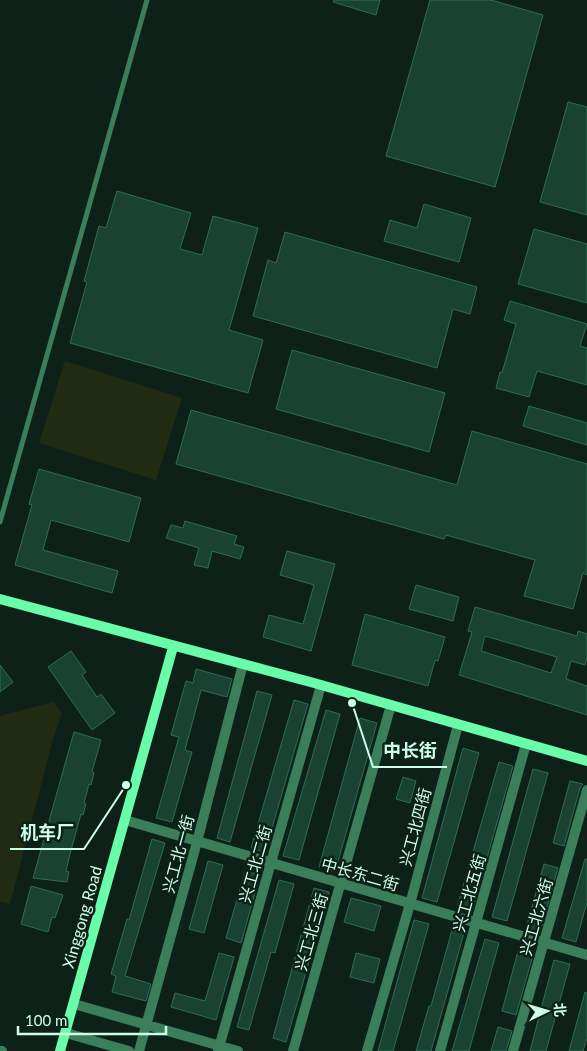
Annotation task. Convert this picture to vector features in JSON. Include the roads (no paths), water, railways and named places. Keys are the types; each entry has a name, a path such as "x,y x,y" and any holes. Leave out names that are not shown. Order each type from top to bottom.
{"street":[{"path":"0,599 173,647 321,685 587,761"},
{"name":"Xinggong Road","path":"60,1051 173,647"},
{"name":"兴工北一街","path":"139,1051 197,842 243,664"},
{"name":"兴工北二街","path":"219,1048 321,685"},
{"name":"兴工北三街","path":"294,1051 391,705"},
{"name":"兴工北四街","path":"367,1051 410,904 458,725"},
{"name":"兴工北五街","path":"440,1051 526,744"},
{"name":"兴工北六街","path":"513,1051 587,790"},
{"name":"中长东二街","path":"125,820 587,955"},
{"path":"74,1004 219,1048 238,1051"},
{"path":"66,1033 129,1051"}],"lane":[{"path":"0,522 148,0"}],"place":[{"name":"中长街","path":"352,703"},
{"name":"机车厂","path":"126,785"}]}
